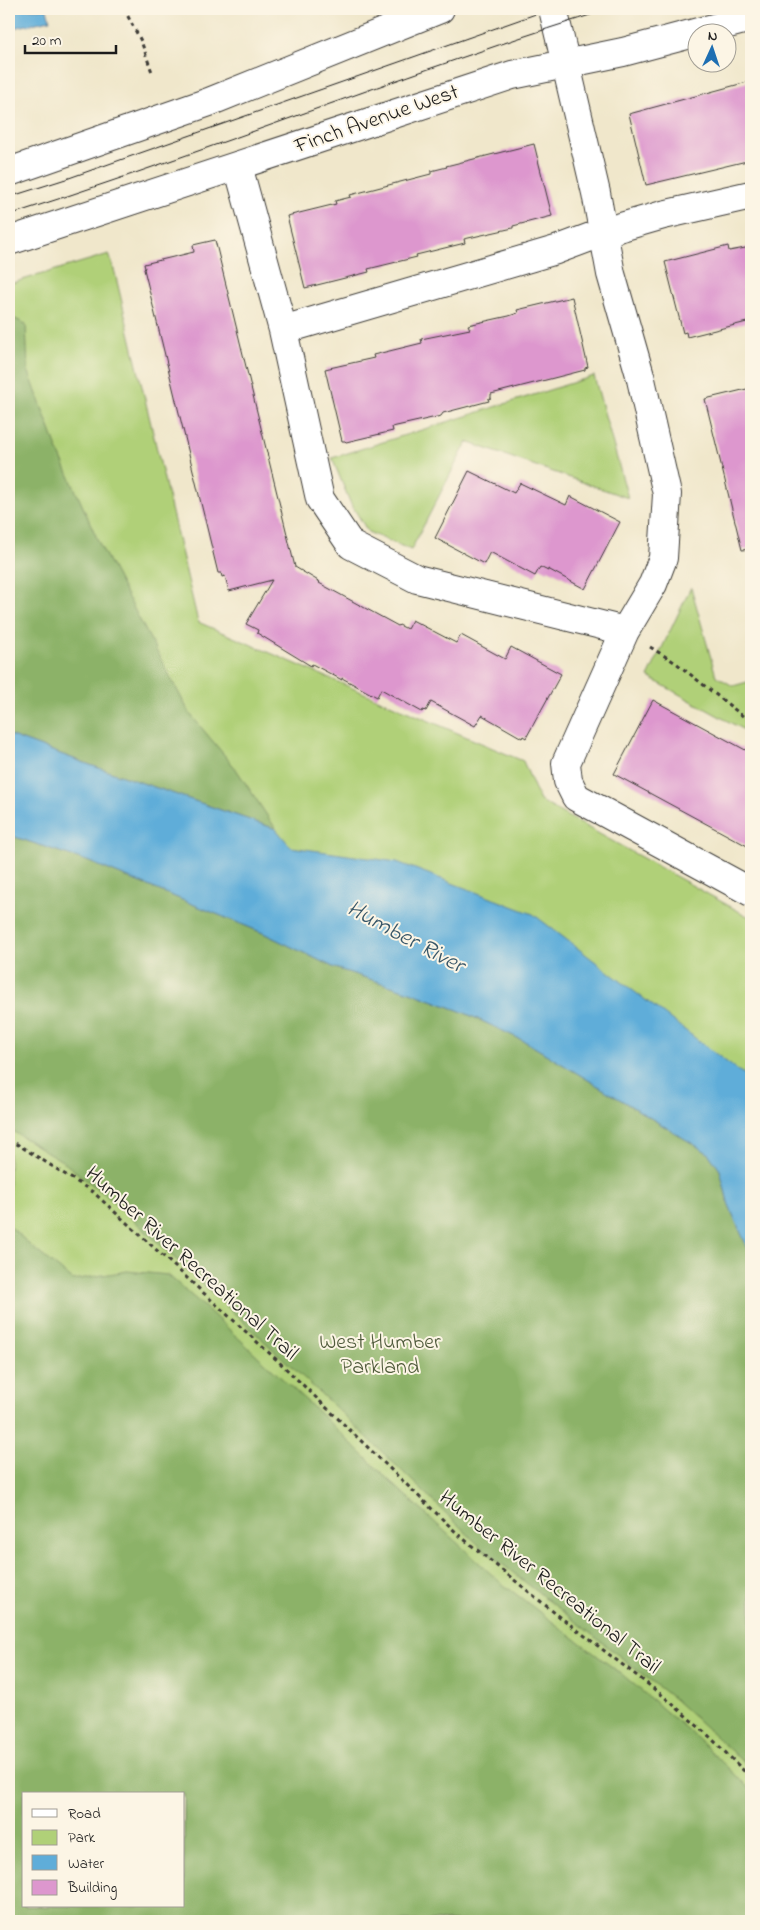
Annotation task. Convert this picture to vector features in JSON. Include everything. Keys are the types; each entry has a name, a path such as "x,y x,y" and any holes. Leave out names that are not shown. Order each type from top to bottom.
{"main road":[{"path":"9,172 209,102 440,9"},
{"path":"553,9 604,232 611,274 640,375 667,494 663,558 653,584 625,631 566,763 568,781 576,797 751,892"},
{"name":"Finch Avenue West","path":"9,241 512,75 566,64 751,18"},
{"path":"238,166 283,330 320,499 351,545 417,579 625,631"},
{"path":"283,330 556,250 604,232 663,214 751,195"}],"path":[{"path":"124,9 141,42 152,72"},
{"path":"625,631 676,663 744,717 751,718"},
{"name":"Humber River Recreational Trail","path":"9,1139 92,1192 278,1361 460,1536 556,1614 662,1695 709,1736 751,1778"}],"green space":[{"name":"West Humber Parkland","path":"109,254 198,622 523,761 540,801 751,918 751,1921 9,1921 9,284"},
{"path":"9,316 26,324 28,370 58,451 100,545 190,714 236,769 276,829 9,735"},
{"path":"594,376 628,498 467,442 411,550 368,532 350,502 332,458"},
{"path":"691,587 716,676 733,686 751,681 751,734 648,677"},
{"path":"9,835 87,861 263,933 335,968 410,992 463,1012 526,1042 708,1153 720,1170 729,1206 751,1256 751,1769 674,1699 483,1549 347,1418 113,1201 62,1161 9,1129"},
{"path":"9,1225 33,1248 73,1280 127,1271 168,1275 500,1582 624,1676 697,1738 751,1790 751,1921 9,1921"}],"water":[{"path":"9,9 47,9 50,20 9,29"},
{"name":"Humber River","path":"9,735 276,829 291,847 397,862 533,914 737,1070 751,1078 751,1256 729,1206 720,1170 708,1153 526,1042 463,1012 410,992 335,968 263,933 87,861 9,835"}],"building":[{"path":"751,81 751,160 646,185 629,114"},
{"path":"534,144 552,216 513,226 513,228 464,239 465,243 368,269 369,272 305,288 287,216 336,204 335,201 351,197 350,195 431,174 431,171 446,166"},
{"path":"215,240 295,567 319,583 398,626 407,629 412,620 456,643 461,635 505,659 511,647 561,674 526,738 523,736 522,738 482,715 475,726 431,702 426,711 423,710 422,712 381,689 377,697 342,678 342,680 312,664 311,666 257,633 258,630 246,624 272,580 229,591 225,576 222,577 221,573 218,573 144,269 144,264 194,252 193,245"},
{"path":"728,246 729,251 751,247 751,321 687,337 686,332 683,333 665,262"},
{"path":"572,297 588,367 585,370 491,394 491,398 488,399 489,401 443,413 441,416 392,427 393,431 346,442 342,441 325,369 374,358 373,355 422,343 421,339 470,329 468,325 509,316 518,313 517,310"},
{"path":"751,388 751,549 742,550 705,399"},
{"path":"469,471 514,493 520,483 566,505 570,496 620,522 585,589 548,569 548,571 540,567 535,576 490,552 484,564 435,538"},
{"path":"653,700 751,753 751,848 614,774"}],"tram line":[{"path":"9,197 69,178 550,9"},
{"path":"9,215 129,175 502,44 609,9"}]}
